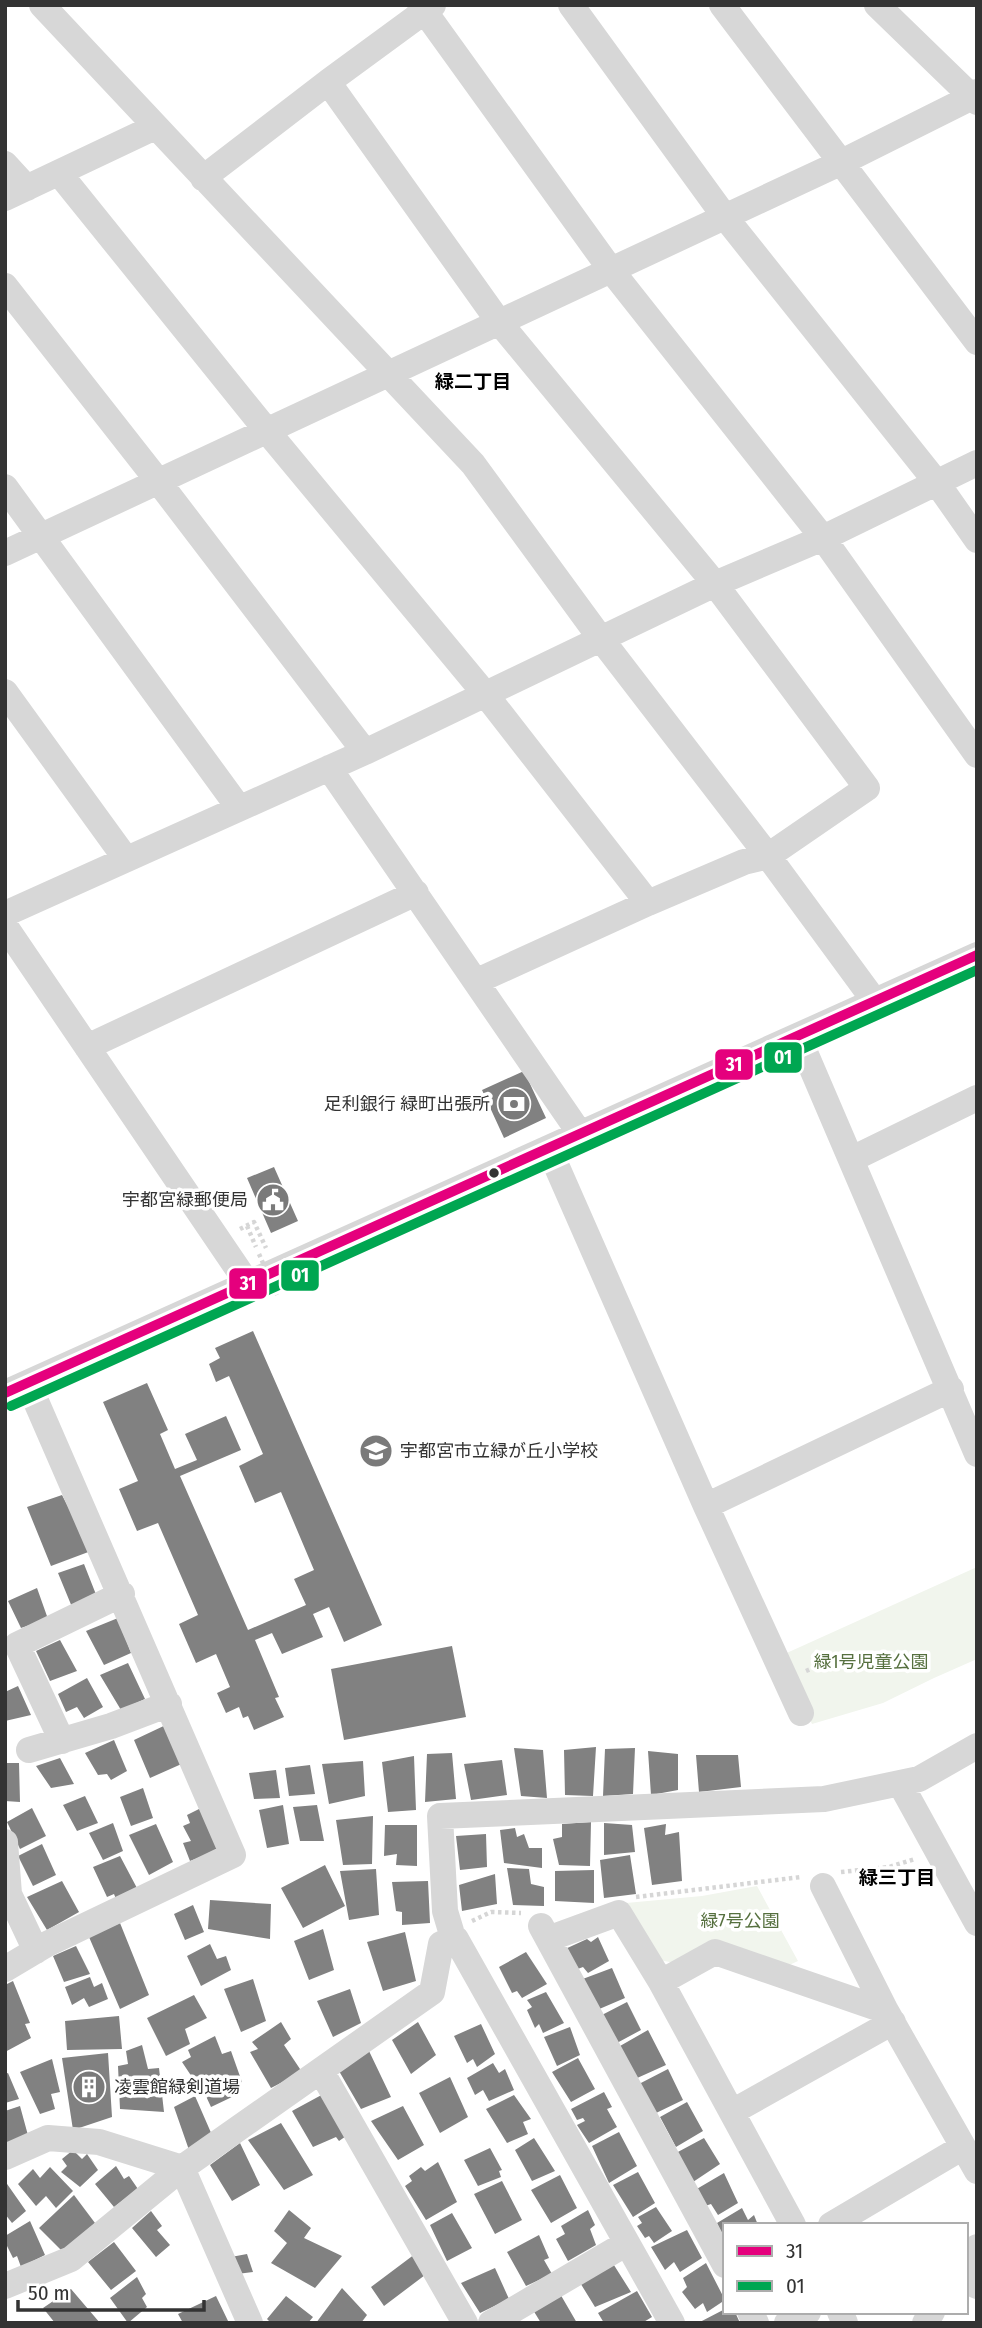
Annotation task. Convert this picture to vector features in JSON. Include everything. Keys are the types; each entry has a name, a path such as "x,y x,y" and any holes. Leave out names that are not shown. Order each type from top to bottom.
{"street":[{"path":"42,5 473,464 601,639 768,856 876,1003"},
{"path":"571,5 725,217 937,483 977,541"},
{"path":"722,5 977,342"},
{"path":"5,553 840,163 975,97 877,5"},
{"path":"203,178 426,7 611,270 823,538 977,755"},
{"path":"328,82 499,322 715,584 867,788 768,856 744,862 648,903 477,981"},
{"path":"5,164 16,193 155,127"},
{"path":"59,173 267,431 486,695 648,903"},
{"path":"5,286 365,751"},
{"path":"5,914 329,768 715,584 823,538 977,464"},
{"path":"5,487 239,808"},
{"path":"5,692 126,859"},
{"path":"329,768 580,1135"},
{"path":"87,1047 416,893"},
{"path":"5,926 248,1284"},
{"path":"5,1969 36,1951 233,1855 122,1594 17,1388 977,956"},
{"path":"798,1036 977,1454"},
{"path":"852,1159 977,1098"},
{"path":"549,1149 706,1506 801,1713"},
{"path":"706,1506 951,1389"},
{"path":"62,1741 17,1645 122,1594"},
{"path":"29,1750 111,1726 169,1704"},
{"path":"672,2323 450,1938 444,1901 440,1816 824,1799 919,1779 977,1746"},
{"path":"900,1783 977,1923"},
{"path":"5,1842 9,1894 36,1951"},
{"path":"821,1878 889,2017 977,2171"},
{"path":"723,2261 538,1926 619,1913 661,1982 792,2223"},
{"path":"5,2286 71,2259 182,2168 432,1992 450,1938"},
{"path":"661,1982 715,1952 889,2017"},
{"path":"732,2112 889,2017"},
{"path":"321,2071 465,2323"},
{"path":"5,2157 48,2138 99,2141 182,2168 250,2323"},
{"path":"834,2223 963,2147"},
{"path":"491,2323 627,2243"},
{"path":"787,2323 804,2314"}],"path":[{"path":"242,1238 238,1229 254,1222 267,1250"},
{"path":"247,1226 277,1295"},
{"path":"623,1899 821,1878 889,1867 937,1851"},
{"path":"450,1938 491,1912 538,1926"}],"green space":[{"name":"緑1号児童公園","path":"977,1567 977,1659 883,1703 812,1724 780,1656"},
{"name":"緑7号公園","path":"757,1886 798,1961 785,1967 675,1963 659,1960 626,1903 702,1896"}],"building":[{"name":"足利銀行 緑町出張所","path":"524,1071 546,1118 504,1138 482,1090"},
{"name":"宇都宮緑郵便局","path":"274,1167 298,1221 271,1233 247,1178"},
{"path":"253,1331 382,1625 344,1642 329,1607 313,1614 323,1637 282,1654 272,1633 255,1640 279,1697 275,1698 284,1717 254,1730 248,1716 243,1718 239,1707 226,1713 217,1693 230,1687 216,1654 196,1663 179,1624 198,1615 158,1523 137,1531 119,1489 138,1481 103,1402 147,1383 168,1430 160,1434 175,1469 197,1460 185,1434 226,1416 241,1450 180,1476 248,1630 306,1605 294,1579 314,1570 281,1492 255,1503 239,1466 263,1454 229,1376 216,1382 209,1364 220,1358 215,1348"},
{"path":"62,1495 91,1551 51,1566 27,1507"},
{"path":"84,1564 97,1597 72,1607 58,1573"},
{"path":"37,1588 48,1619 21,1628 8,1601"},
{"path":"118,1618 131,1653 104,1665 86,1631"},
{"path":"60,1640 77,1671 50,1681 36,1651"},
{"path":"452,1646 466,1717 344,1740 331,1669"},
{"path":"128,1663 145,1699 121,1710 100,1675"},
{"path":"87,1678 103,1707 84,1718 77,1707 66,1712 58,1694"},
{"path":"18,1686 31,1715 5,1721 5,1692"},
{"path":"170,1723 186,1762 150,1778 134,1740"},
{"path":"114,1740 127,1771 111,1780 107,1774 98,1775 85,1753"},
{"path":"596,1747 593,1796 565,1795 564,1750"},
{"path":"514,1748 543,1750 547,1798 521,1796"},
{"path":"635,1748 633,1794 603,1796 605,1749"},
{"path":"648,1751 678,1754 678,1790 651,1795"},
{"path":"452,1753 456,1799 425,1802 427,1754"},
{"path":"696,1755 738,1755 741,1787 699,1792"},
{"path":"414,1756 416,1810 388,1812 382,1762"},
{"path":"60,1758 74,1784 51,1788 36,1766"},
{"path":"502,1760 507,1795 471,1800 464,1764"},
{"path":"363,1761 365,1796 329,1804 322,1764"},
{"path":"5,1763 19,1763 20,1802 5,1801"},
{"path":"310,1765 315,1794 289,1796 285,1768"},
{"path":"276,1770 280,1798 254,1799 249,1773"},
{"path":"143,1788 153,1818 131,1826 120,1797"},
{"path":"85,1796 98,1823 77,1831 63,1805"},
{"path":"207,1805 225,1848 190,1861 183,1843 191,1841 183,1826 190,1823 187,1815"},
{"path":"283,1805 289,1844 267,1848 259,1810"},
{"path":"317,1805 324,1841 300,1841 293,1807"},
{"path":"32,1808 46,1836 20,1849 7,1822"},
{"path":"373,1816 372,1864 343,1865 336,1820"},
{"path":"591,1822 590,1866 559,1865 553,1839 562,1837 562,1824"},
{"path":"113,1823 123,1851 103,1860 89,1833"},
{"path":"604,1823 632,1825 635,1852 604,1855"},
{"path":"156,1824 173,1862 149,1875 129,1835"},
{"path":"666,1824 665,1835 679,1832 682,1881 652,1885 644,1828"},
{"path":"385,1825 417,1825 417,1866 396,1865 397,1854 384,1856"},
{"path":"515,1828 517,1837 524,1834 529,1848 542,1848 542,1868 504,1863 500,1830"},
{"path":"486,1834 487,1867 460,1870 456,1836"},
{"path":"42,1844 56,1875 33,1886 18,1856"},
{"path":"630,1855 636,1894 604,1898 600,1860"},
{"path":"120,1856 138,1890 116,1899 114,1894 107,1897 93,1867"},
{"path":"325,1865 345,1906 303,1928 281,1888"},
{"path":"507,1868 529,1869 531,1884 544,1887 544,1906 513,1905"},
{"path":"376,1869 379,1915 349,1920 340,1871"},
{"path":"594,1870 594,1903 555,1901 555,1871"},
{"path":"495,1874 497,1904 462,1911 459,1885"},
{"path":"62,1881 79,1912 47,1930 27,1897"},
{"path":"428,1881 430,1923 402,1925 402,1912 396,1911 392,1882"},
{"path":"210,1900 271,1904 270,1939 208,1929"},
{"path":"193,1905 204,1932 185,1940 174,1914"},
{"path":"120,1923 149,1995 120,2009 89,1937"},
{"path":"323,1929 334,1970 309,1980 294,1941"},
{"path":"405,1932 416,1981 383,1991 367,1942"},
{"path":"598,1937 609,1961 588,1973 583,1967 575,1970 563,1950 587,1939 591,1942"},
{"path":"210,1944 217,1959 226,1956 231,1970 201,1986 187,1956"},
{"path":"76,1946 90,1974 64,1982 53,1956"},
{"path":"526,1952 547,1984 522,1998 517,1991 512,1993 499,1967"},
{"path":"612,1968 625,1998 597,2010 580,1980"},
{"path":"90,1977 94,1987 102,1983 108,1999 89,2007 84,1998 72,2005 65,1987"},
{"path":"253,1979 266,2021 241,2032 224,1989"},
{"path":"13,1981 30,2023 25,2024 31,2038 5,2052 5,1985"},
{"path":"350,1989 361,2023 333,2037 317,2001"},
{"path":"546,1992 564,2023 543,2033 539,2024 535,2028 527,2010 532,2007 527,2000"},
{"path":"194,1995 207,2018 185,2029 190,2044 166,2056 147,2018"},
{"path":"627,2002 641,2030 615,2044 600,2016"},
{"path":"119,2016 122,2049 67,2050 65,2021"},
{"path":"281,2022 291,2039 284,2045 302,2072 271,2088 250,2052 258,2049 252,2042"},
{"path":"418,2022 436,2055 411,2074 392,2040"},
{"path":"481,2024 495,2054 477,2067 473,2059 467,2063 454,2036"},
{"path":"570,2027 580,2055 557,2066 544,2037"},
{"path":"648,2030 666,2065 635,2079 620,2046"},
{"path":"215,2036 222,2054 231,2051 242,2082 233,2089 232,2097 211,2107 198,2079 194,2080 182,2062 191,2057 188,2050"},
{"path":"142,2045 148,2069 159,2068 164,2112 120,2109 118,2066 128,2064 126,2051"},
{"path":"369,2051 391,2097 361,2109 339,2071"},
{"name":"凌雲館緑剣道場","path":"108,2053 112,2117 73,2130 62,2058"},
{"path":"578,2058 595,2089 571,2102 552,2072"},
{"path":"52,2059 60,2092 51,2094 55,2109 40,2114 20,2072"},
{"path":"493,2063 499,2073 505,2069 514,2090 489,2101 483,2090 475,2095 467,2078"},
{"path":"668,2069 683,2100 654,2114 637,2085"},
{"path":"8,2073 19,2099 5,2103 5,2074"},
{"path":"450,2077 468,2117 440,2133 419,2093"},
{"path":"327,2092 349,2134 339,2141 336,2137 313,2147 292,2111"},
{"path":"604,2092 612,2107 607,2109 617,2127 589,2143 577,2125 585,2121 583,2118 577,2120 571,2109"},
{"path":"514,2095 531,2119 523,2122 528,2134 507,2143 486,2109"},
{"path":"195,2096 212,2135 189,2150 174,2107"},
{"path":"687,2102 703,2131 676,2147 660,2117"},
{"path":"20,2106 29,2139 7,2146 5,2111"},
{"path":"403,2106 424,2145 398,2160 371,2121"},
{"path":"281,2123 313,2175 284,2190 248,2140"},
{"path":"619,2132 637,2166 609,2183 592,2146"},
{"path":"534,2138 555,2171 532,2181 515,2150"},
{"path":"704,2138 720,2164 693,2182 676,2153"},
{"path":"240,2143 260,2185 232,2201 210,2165"},
{"path":"490,2148 502,2170 499,2171 501,2177 478,2186 464,2160"},
{"path":"73,2150 82,2159 87,2154 98,2170 80,2187 61,2172 67,2166 62,2159"},
{"path":"438,2162 457,2202 426,2220 405,2186 412,2181 409,2176 421,2167 425,2171"},
{"path":"116,2166 124,2179 129,2176 138,2189 114,2207 95,2184"},
{"path":"50,2167 73,2191 56,2208 46,2196 36,2206 18,2184 33,2169 40,2178"},
{"path":"638,2172 655,2203 633,2217 613,2185"},
{"path":"724,2173 738,2203 718,2215 711,2204 702,2207 695,2190"},
{"path":"560,2175 577,2208 551,2223 531,2190"},
{"path":"5,2181 26,2211 12,2223 5,2214"},
{"path":"502,2181 522,2220 495,2234 474,2194"},
{"path":"74,2195 95,2223 63,2252 39,2228"},
{"path":"656,2207 672,2231 654,2243 649,2236 645,2238 637,2226 642,2223 638,2217"},
{"path":"742,2208 748,2220 754,2215 757,2223 723,2223 723,2236 717,2223"},
{"path":"289,2210 311,2228 304,2238 342,2256 315,2288 271,2263 287,2243 274,2231"},
{"path":"588,2210 595,2225 590,2229 596,2245 568,2261 556,2239 565,2234 561,2226"},
{"path":"151,2211 162,2226 157,2230 170,2245 156,2257 132,2228"},
{"path":"452,2213 472,2248 447,2261 430,2225"},
{"path":"30,2221 45,2255 21,2267 17,2256 13,2258 5,2236"},
{"path":"687,2230 702,2258 680,2272 674,2262 665,2270 651,2247"},
{"path":"539,2235 549,2258 544,2260 552,2274 526,2286 507,2252"},
{"path":"114,2242 136,2271 111,2290 88,2262"},
{"path":"247,2254 253,2272 237,2274 231,2257"},
{"path":"415,2254 429,2272 384,2306 371,2287"},
{"path":"612,2262 631,2292 595,2307 579,2281"},
{"path":"706,2263 723,2296 723,2301 707,2312 703,2303 695,2309 682,2292 687,2287 683,2278"},
{"path":"495,2268 509,2299 480,2313 461,2283"},
{"path":"137,2277 146,2294 142,2298 147,2307 128,2323 110,2298"},
{"path":"342,2288 367,2315 361,2323 316,2323"},
{"path":"71,2289 100,2323 55,2323 43,2308"},
{"path":"637,2291 652,2317 642,2323 604,2323 598,2313"},
{"path":"559,2292 577,2323 541,2323 530,2305"},
{"path":"216,2296 229,2323 183,2323 178,2314"},
{"path":"286,2296 313,2317 308,2323 271,2323 267,2319"},
{"path":"723,2310 723,2314 736,2314 740,2323 698,2323"}],"transit line":[{"name":"31","path":"5,1393 977,955"},
{"name":"01","path":"11,1406 977,970"}],"place":[{"name":"足利銀行 緑町出張所","path":"514,1104"},
{"name":"宇都宮緑郵便局","path":"273,1200"},
{"name":"宇都宮市立緑が丘小学校","path":"376,1451"},
{"name":"凌雲館緑剣道場","path":"89,2087"}],"district":[{"name":"緑二丁目","path":"473,381"},
{"name":"緑三丁目","path":"897,1877"}]}
